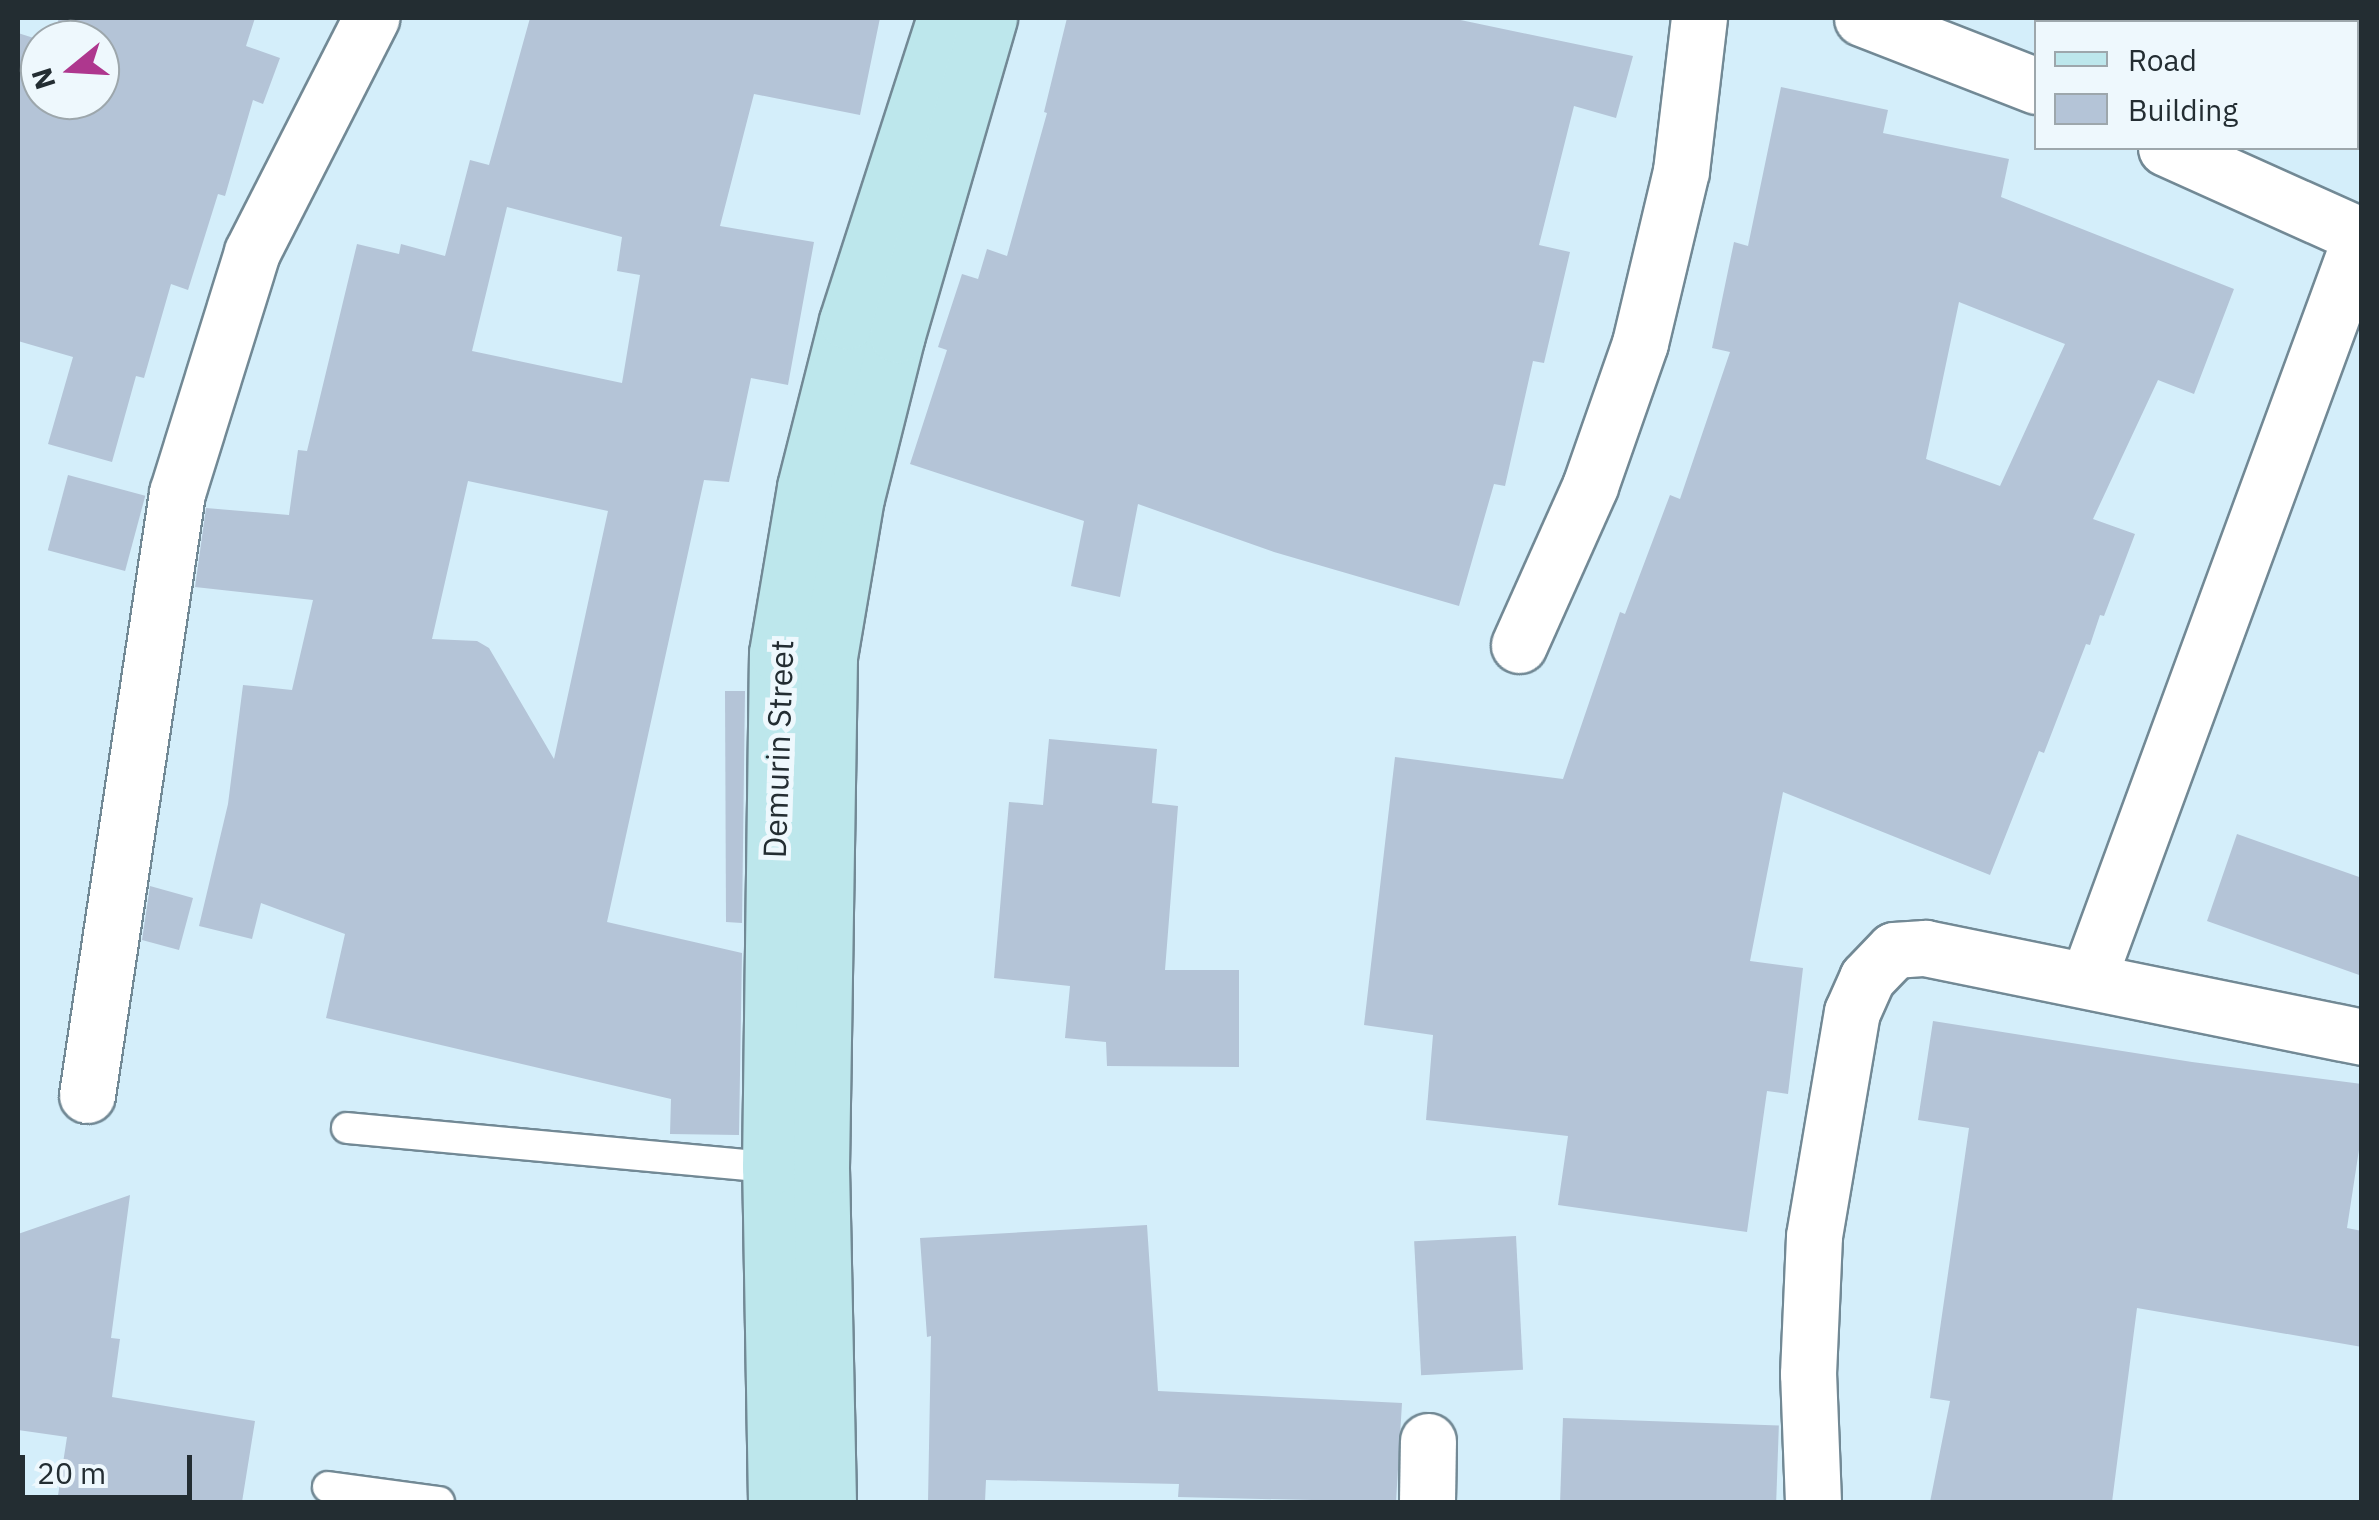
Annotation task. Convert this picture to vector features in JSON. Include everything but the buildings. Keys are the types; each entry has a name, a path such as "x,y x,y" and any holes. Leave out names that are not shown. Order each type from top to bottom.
{"street":[{"path":"87,1095 178,493 252,252 370,18"},
{"name":"Demurin Street","path":"776,1502 770,1167 777,653 805,487 847,321 945,18"},
{"name":"Demurin Street","path":"828,1502 822,1167 829,657 856,498 896,335 989,18"},
{"path":"1519,644 1590,486 1640,343 1681,171 1699,18"},
{"path":"1862,18 2034,85"},
{"path":"2088,978 2361,236 2170,150"},
{"path":"1813,1502 1808,1374 1814,1236 1852,1012 1867,978 1894,950 1926,948 2088,978 2362,1037"},
{"path":"1427,1502 1428,1440"}],"lane":[{"path":"347,1128 770,1167"},
{"path":"328,1487 440,1502"}]}
